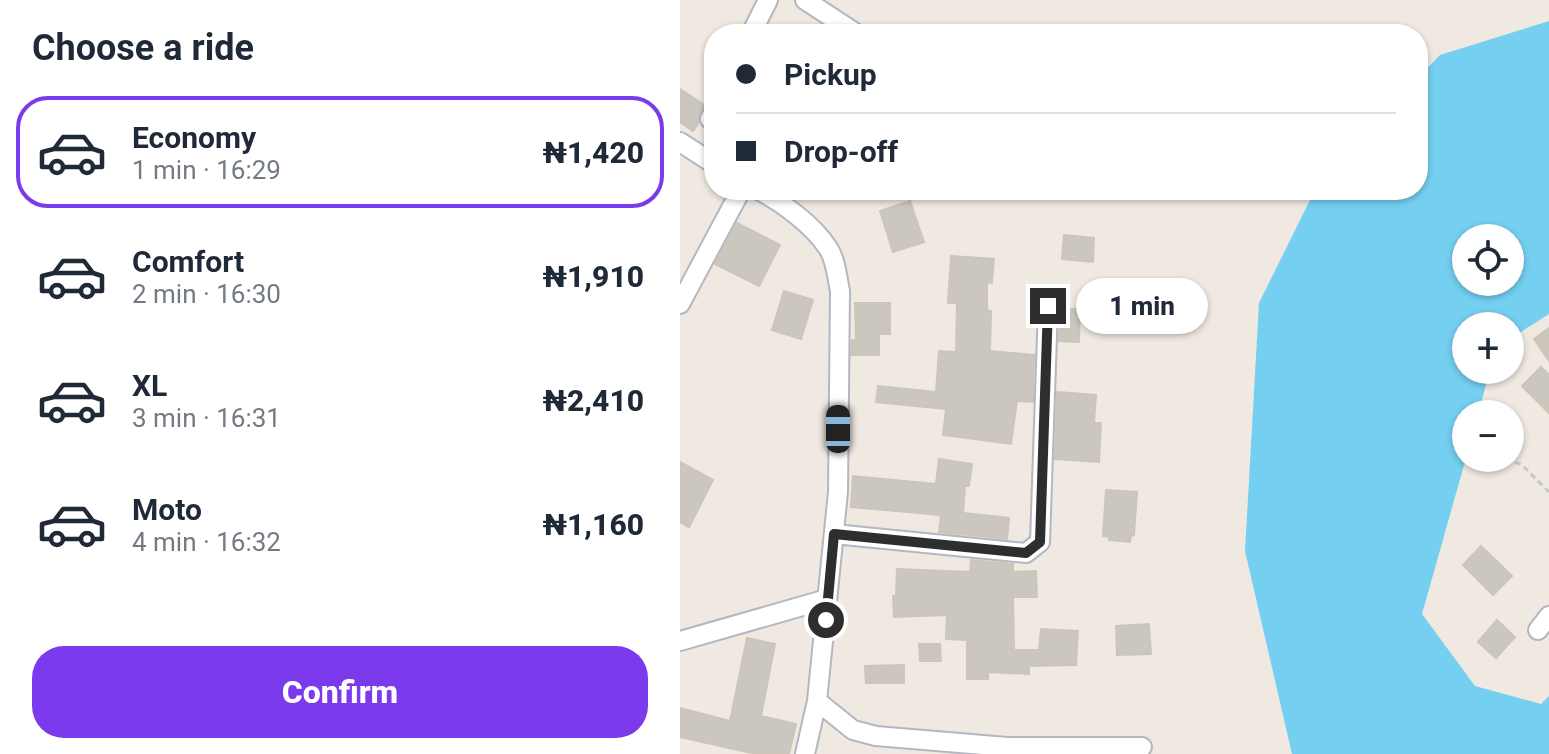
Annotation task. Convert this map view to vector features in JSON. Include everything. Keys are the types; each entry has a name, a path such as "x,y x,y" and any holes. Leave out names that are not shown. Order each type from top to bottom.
{"street":[{"path":"756,24 768,0"},
{"path":"805,0 842,24"},
{"path":"680,142 704,158"},
{"path":"680,304 736,200"},
{"path":"780,200 828,248 840,291 838,492 817,701 805,754"},
{"path":"834,534 1026,553 1040,542 1048,306"},
{"path":"680,641 827,599"},
{"path":"817,701 853,730 876,736 1008,750 1142,747"}],"path":[{"path":"1524,467 1549,492"}],"water":[{"path":"1549,21 1549,314 1524,330 1524,312 1452,312 1452,384 1486,384 1482,400 1452,400 1452,472 1462,472 1422,614 1475,686 1541,704 1549,696 1549,754 1292,754 1245,551 1259,303 1310,200 1428,200 1428,68 1440,55"}],"building":[{"path":"680,89 704,105 693,131 680,122"},
{"path":"910,201 924,242 893,252 880,211"},
{"path":"737,223 780,245 759,286 715,264"},
{"path":"1064,235 1094,238 1093,262 1062,259"},
{"path":"951,256 994,259 992,283 987,282 987,310 991,311 990,351 1034,355 1033,402 1017,401 1011,444 943,435 946,409 876,402 878,386 936,392 939,351 956,352 957,303 948,303"},
{"path":"784,291 813,300 801,339 772,330"},
{"path":"855,303 890,303 890,334 879,334 879,355 851,355 852,340 856,340"},
{"path":"1060,309 1080,309 1079,342 1059,341"},
{"path":"1549,328 1549,361 1534,339"},
{"path":"1541,367 1549,375 1549,413 1522,386"},
{"path":"1057,392 1096,395 1094,423 1101,423 1099,462 1055,459"},
{"path":"939,459 972,464 969,486 965,486 963,513 1009,518 1007,539 939,532 941,515 851,507 853,476 936,484"},
{"path":"680,462 713,480 689,527 680,522"},
{"path":"1106,490 1137,492 1134,535 1130,542 1109,540 1109,537 1103,536"},
{"path":"1481,546 1512,576 1493,595 1463,565"},
{"path":"971,560 1013,564 1013,572 1036,571 1037,597 1013,597 1014,650 1039,650 1041,629 1078,631 1076,665 1029,666 1029,674 988,672 988,679 967,679 967,640 946,639 947,615 894,617 897,569 970,572"},
{"path":"1497,620 1515,637 1496,658 1478,642"},
{"path":"1149,624 1151,654 1117,655 1116,626"},
{"path":"747,638 775,644 761,716 796,724 789,754 756,754 680,737 680,708 730,721"},
{"path":"919,644 940,644 941,661 920,661"},
{"path":"904,665 904,683 866,683 865,666"}],"route":[{"path":"826,620 834,534 1026,553 1040,542 1048,306"}]}
